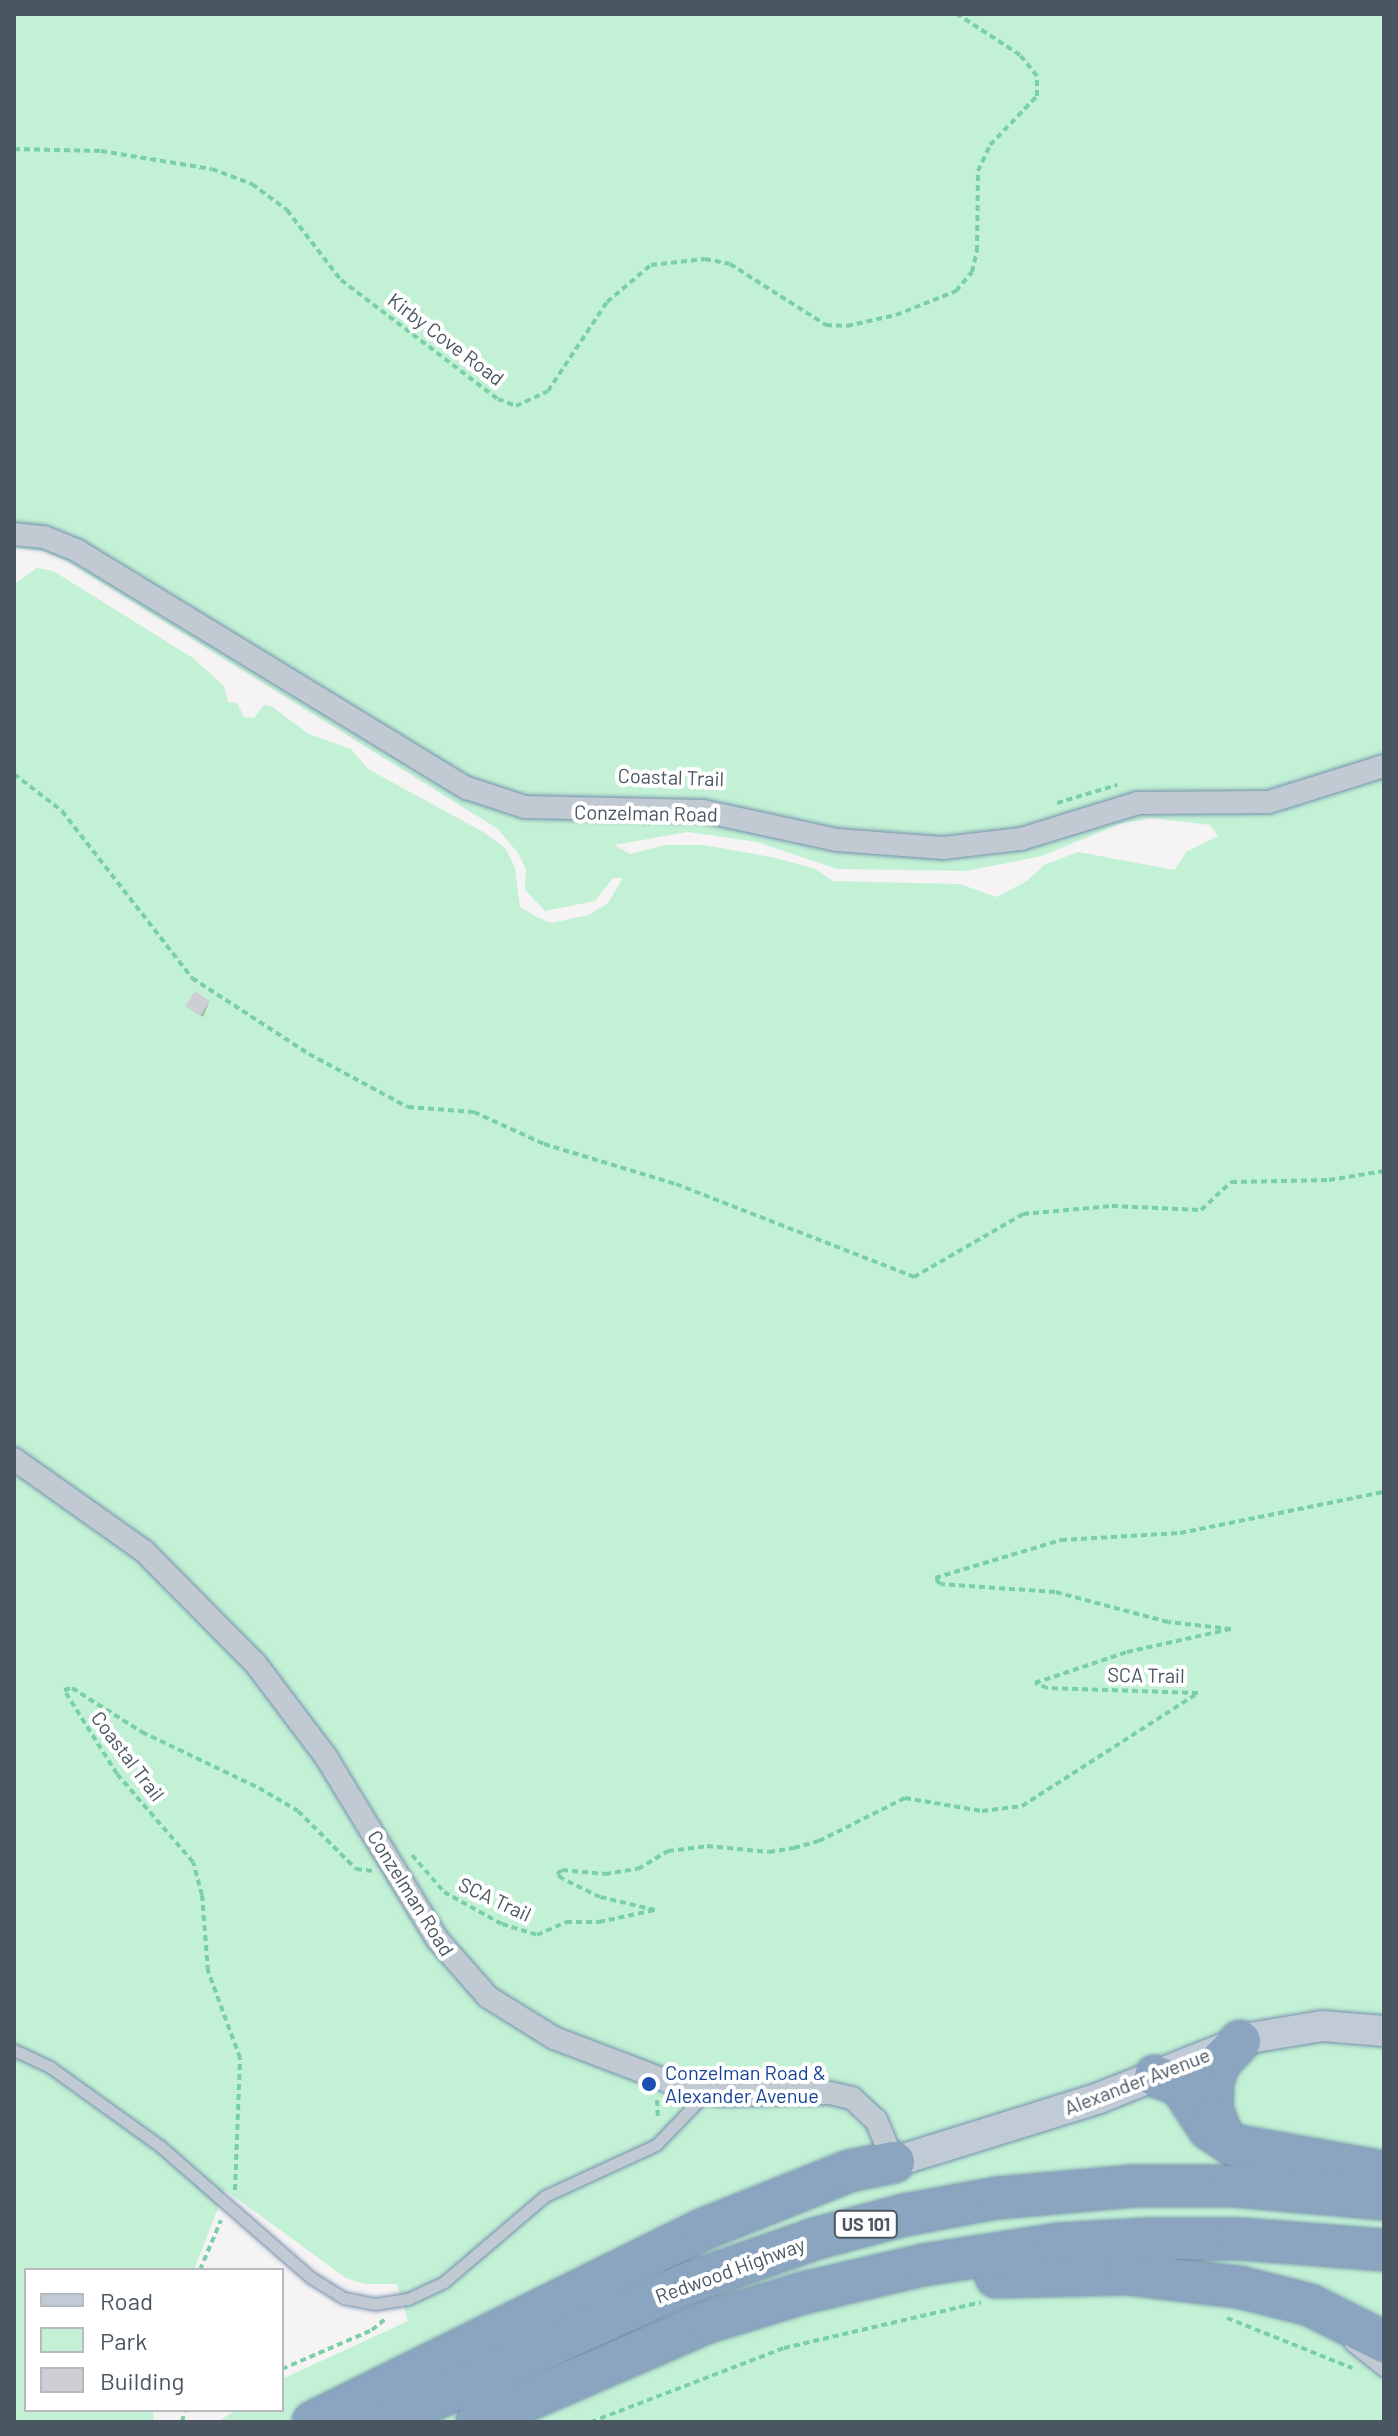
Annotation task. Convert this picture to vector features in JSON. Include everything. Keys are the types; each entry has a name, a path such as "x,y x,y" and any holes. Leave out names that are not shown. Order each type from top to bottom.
{"highway":[{"path":"1233,2145 1217,2124 1211,2094 1217,2067 1240,2041"},
{"path":"1155,2076 1180,2085 1209,2129 1233,2145 1384,2172"},
{"path":"313,2422 704,2229 849,2171 894,2162"},
{"name":"Redwood Highway","path":"385,2422 683,2285 814,2239 904,2215 1012,2196 1134,2186 1235,2186 1384,2199"},
{"name":"Redwood Highway","path":"477,2422 708,2322 803,2293 967,2257 1073,2243 1241,2239 1384,2250"},
{"path":"803,2293 1079,2273 1183,2279 1276,2295 1328,2313 1374,2358"},
{"path":"513,2422 582,2374"}],"main road":[{"name":"Alexander Avenue","path":"894,2162 1155,2076 1240,2041 1299,2028 1384,2031"}],"street":[{"name":"Conzelman Road","path":"14,534 44,537 78,551 467,788 525,807 703,811 848,842 943,848 1021,839 1090,814 1138,803 1269,802 1384,766"},
{"name":"Conzelman Road","path":"14,1459 144,1551 255,1663 326,1757 437,1939 488,1997 572,2046 706,2093 819,2092 852,2098 876,2120 894,2162"}],"lane":[{"path":"14,2050 50,2067 125,2120 235,2209 276,2250 331,2291 364,2303 408,2299 453,2276 545,2196 656,2145 706,2093"},
{"path":"1276,2295 1384,2371"}],"path":[{"name":"Kirby Cove Road","path":"14,149 101,151 212,169 252,184 287,210 341,280 498,399 516,406 548,391 607,302 651,265 705,259 730,264 826,325 847,326 896,315 956,291 972,272 977,251 978,171 990,145 1037,96 1037,76 1020,55 957,14"},
{"path":"14,774 62,811 192,978 309,1054 408,1107 474,1112 544,1144 676,1184 914,1277 1023,1214 1112,1206 1201,1210 1231,1182 1329,1180 1384,1171"},
{"path":"1046,807 1120,784"},
{"name":"SCA Trail","path":"409,1853 444,1892 502,1924 537,1935 566,1922 599,1922 655,1910 600,1897 563,1879 557,1874 562,1870 591,1874 638,1869 668,1851 707,1846 769,1852 794,1848 819,1841 898,1799 982,1811 1022,1806 1198,1693 1047,1688 1035,1683 1127,1652 1231,1629 1168,1622 1055,1592 991,1583 940,1584 935,1578 1061,1540 1180,1533 1384,1492"},
{"name":"Coastal Trail","path":"235,2209 240,2058 208,1971 202,1895 193,1862 117,1774 64,1690 72,1688 142,1732 259,1788 298,1811 356,1869 377,1870 368,1858"},
{"path":"652,2129 660,2110 656,2096"},
{"path":"201,2268 219,2221 235,2209"},
{"path":"284,2368 372,2330 408,2299"},
{"path":"591,2422 784,2348 911,2315 995,2301"},
{"path":"1214,2314 1305,2346 1374,2358"}],"green space":[{"path":"14,14 1384,14 1384,2422 218,2422 232,2412 284,2412 284,2378 408,2321 397,2284 364,2284 346,2278 225,2190 195,2268 24,2268 24,2412 153,2412 154,2422 14,2422 14,584 37,568 53,571 193,658 224,686 228,702 237,703 244,717 254,718 264,705 271,706 309,734 351,749 368,769 485,833 506,849 515,868 520,907 535,916 551,923 589,915 608,903 623,878 613,878 595,901 545,911 525,890 526,870 518,853 498,829 65,560 43,551 14,548","holes":["1152,818 1210,825 1218,836 1186,852 1175,870 1078,852 1044,865 1027,881 996,897 960,884 833,881 815,869 776,858 704,845 665,845 630,854 614,845 688,832 757,842 837,869 966,871 1042,856 1119,824"]}],"building":[{"path":"195,991 210,1001 200,1016 185,1006"}],"place":[{"name":"Conzelman Road & Alexander Avenue","path":"649,2084"}]}
